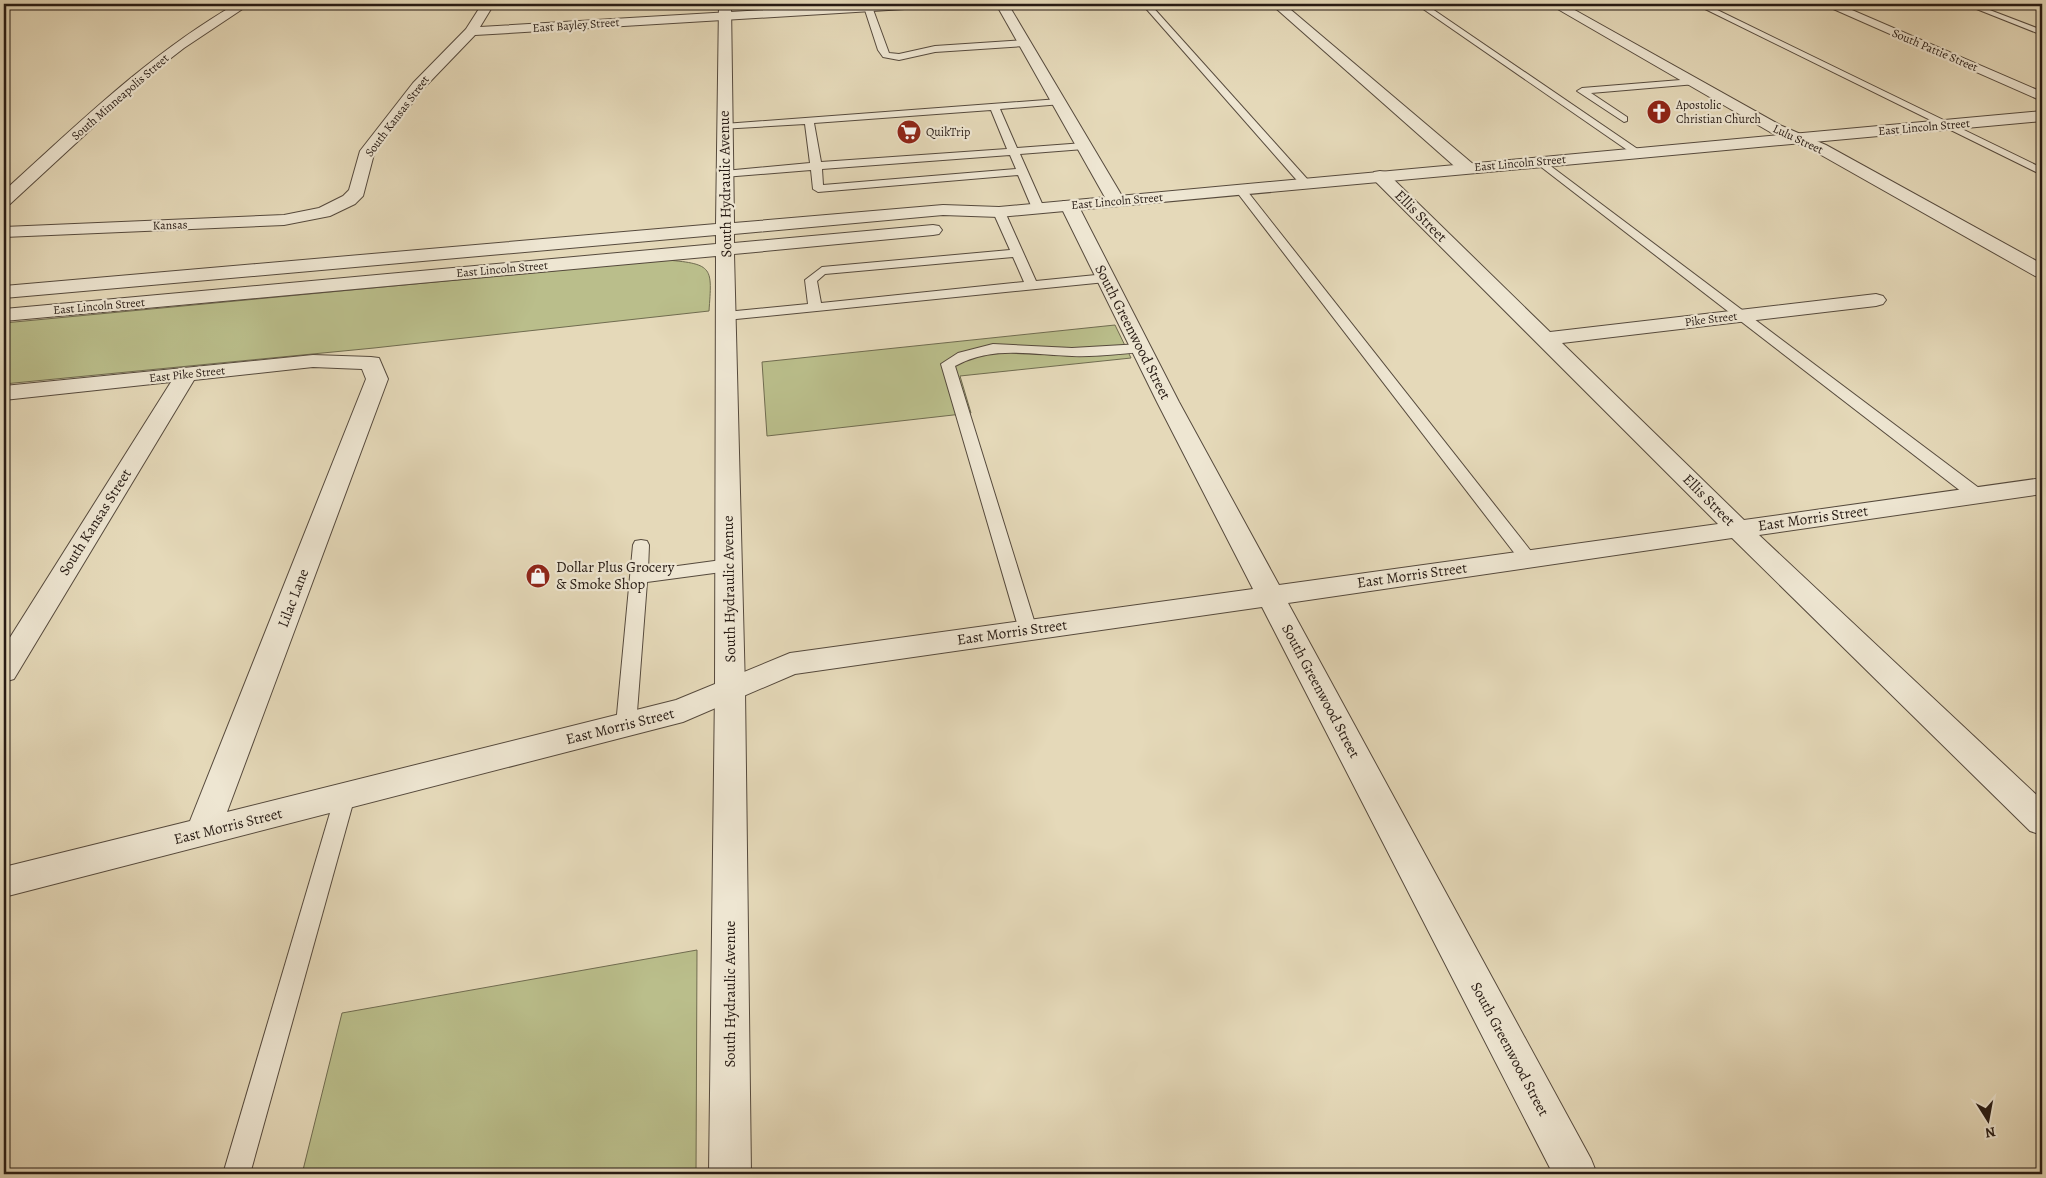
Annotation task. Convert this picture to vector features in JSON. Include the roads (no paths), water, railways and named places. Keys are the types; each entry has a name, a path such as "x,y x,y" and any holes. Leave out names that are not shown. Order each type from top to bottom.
{"street":[{"name":"South Minneapolis Street","path":"4,200 140,76 189,38 244,4"},
{"name":"South Kansas Street","path":"334,207 349,200 357,192 366,154 418,86 471,31 488,4"},
{"name":"East Bayley Street","path":"471,31 725,10 921,4"},
{"path":"1002,4 1116,201"},
{"path":"1277,4 1467,168"},
{"name":"Lulu Street","path":"1555,4 1776,129 1820,148 2042,272"},
{"name":"South Pattie Street","path":"1828,4 2042,97"},
{"name":"South Hydraulic Avenue","path":"725,10 724,174 730,690 730,1174"},
{"name":"East Lincoln Street","path":"4,292 726,238 948,229 999,212 2042,116"},
{"name":"Ellis Street","path":"1380,176 1738,529 2042,821"},
{"name":"South Greenwood Street","path":"1070,206 1141,348 1270,596 1576,1174"},
{"name":"Kansas","path":"4,232 284,220 324,212 334,207"},
{"name":"East Lincoln Street","path":"4,315 726,238"},
{"name":"Pike Street","path":"1546,339 1876,300"},
{"name":"East Pike Street","path":"4,393 313,361 371,363"},
{"name":"Lilac Lane","path":"202,832 377,379 371,363"},
{"name":"South Kansas Street","path":"4,671 187,374"},
{"name":"East Morris Street","path":"4,882 683,710 790,664 2042,486"}],"lane":[{"path":"1146,4 1304,183"},
{"path":"1420,4 1637,152"},
{"path":"1698,4 2042,172"},
{"path":"1968,4 2042,32"},
{"path":"868,5 882,50 886,55 899,57 935,49 1024,43"},
{"path":"1624,119 1582,91 1693,82"},
{"path":"724,126 1059,102"},
{"path":"994,107 1038,208"},
{"path":"809,120 818,189 1022,172"},
{"path":"724,174 1013,150 1084,146"},
{"path":"1540,161 1977,495"},
{"path":"1240,189 1528,559"},
{"path":"999,212 1031,285"},
{"path":"815,307 811,280 822,272 1017,254"},
{"path":"726,316 1106,278"},
{"path":"1028,630 948,364 961,355 1009,346 1069,352 1141,348"},
{"path":"626,725 641,545"},
{"path":"639,576 729,564"},
{"path":"236,1174 345,796"}],"place":[{"name":"Apostolic Christian Church","path":"1659,112"},
{"name":"QuikTrip","path":"909,132"},
{"name":"Dollar Plus Grocery & Smoke Shop","path":"538,576"}]}
